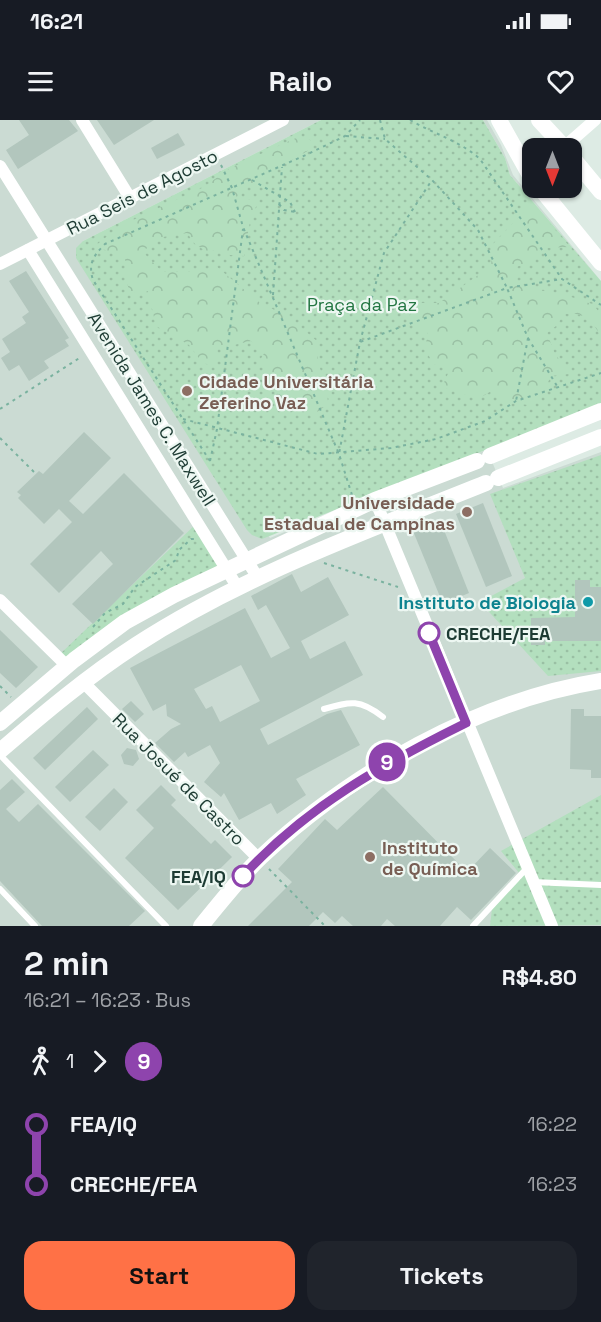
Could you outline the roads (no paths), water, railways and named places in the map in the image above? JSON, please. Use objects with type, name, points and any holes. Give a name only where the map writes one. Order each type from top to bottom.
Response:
[{"type":"street","points":[[82,120],[130,198]]},
{"type":"street","name":"Rua Seis de Agosto","points":[[0,264],[283,120]]},
{"type":"street","points":[[499,120],[522,159]]},
{"type":"street","points":[[539,120],[555,138]]},
{"type":"street","points":[[575,138],[595,120]]},
{"type":"street","name":"Avenida James C. Maxwell","points":[[0,166],[258,578]]},
{"type":"street","points":[[582,169],[601,192]]},
{"type":"street","points":[[549,198],[601,263]]},
{"type":"street","name":"Avenida James C. Maxwell","points":[[28,250],[238,588]]},
{"type":"street","points":[[0,723],[66,665],[126,622],[226,569],[375,500],[601,411]]},
{"type":"street","points":[[0,753],[83,682],[135,645],[238,588],[304,557],[601,437]]},
{"type":"street","points":[[375,500],[526,869],[552,926]]},
{"type":"street","points":[[0,600],[66,665]]},
{"type":"street","points":[[201,926],[259,859],[341,791],[387,762],[466,723],[527,699],[601,681]]},
{"type":"street","name":"Rua Josué de Castro","points":[[83,682],[259,859]]},
{"type":"lane","points":[[324,710],[345,703],[362,703],[383,717]]},
{"type":"lane","points":[[0,753],[166,926]]},
{"type":"lane","points":[[473,926],[526,869]]},
{"type":"lane","points":[[532,882],[601,885]]},
{"type":"lane","points":[[0,889],[35,926]]},
{"type":"place","name":"Cidade Universitária Zeferino Vaz","points":[[187,391]]},
{"type":"place","name":"Universidade Estadual de Campinas","points":[[467,512]]},
{"type":"place","name":"Instituto de Biologia","points":[[588,602]]},
{"type":"place","name":"CRECHE/FEA","points":[[429,633]]},
{"type":"place","name":"Instituto de Química","points":[[370,857]]},
{"type":"place","name":"FEA/IQ","points":[[243,876]]},
{"type":"park label","name":"Praça da Paz","points":[[362,304]]}]
